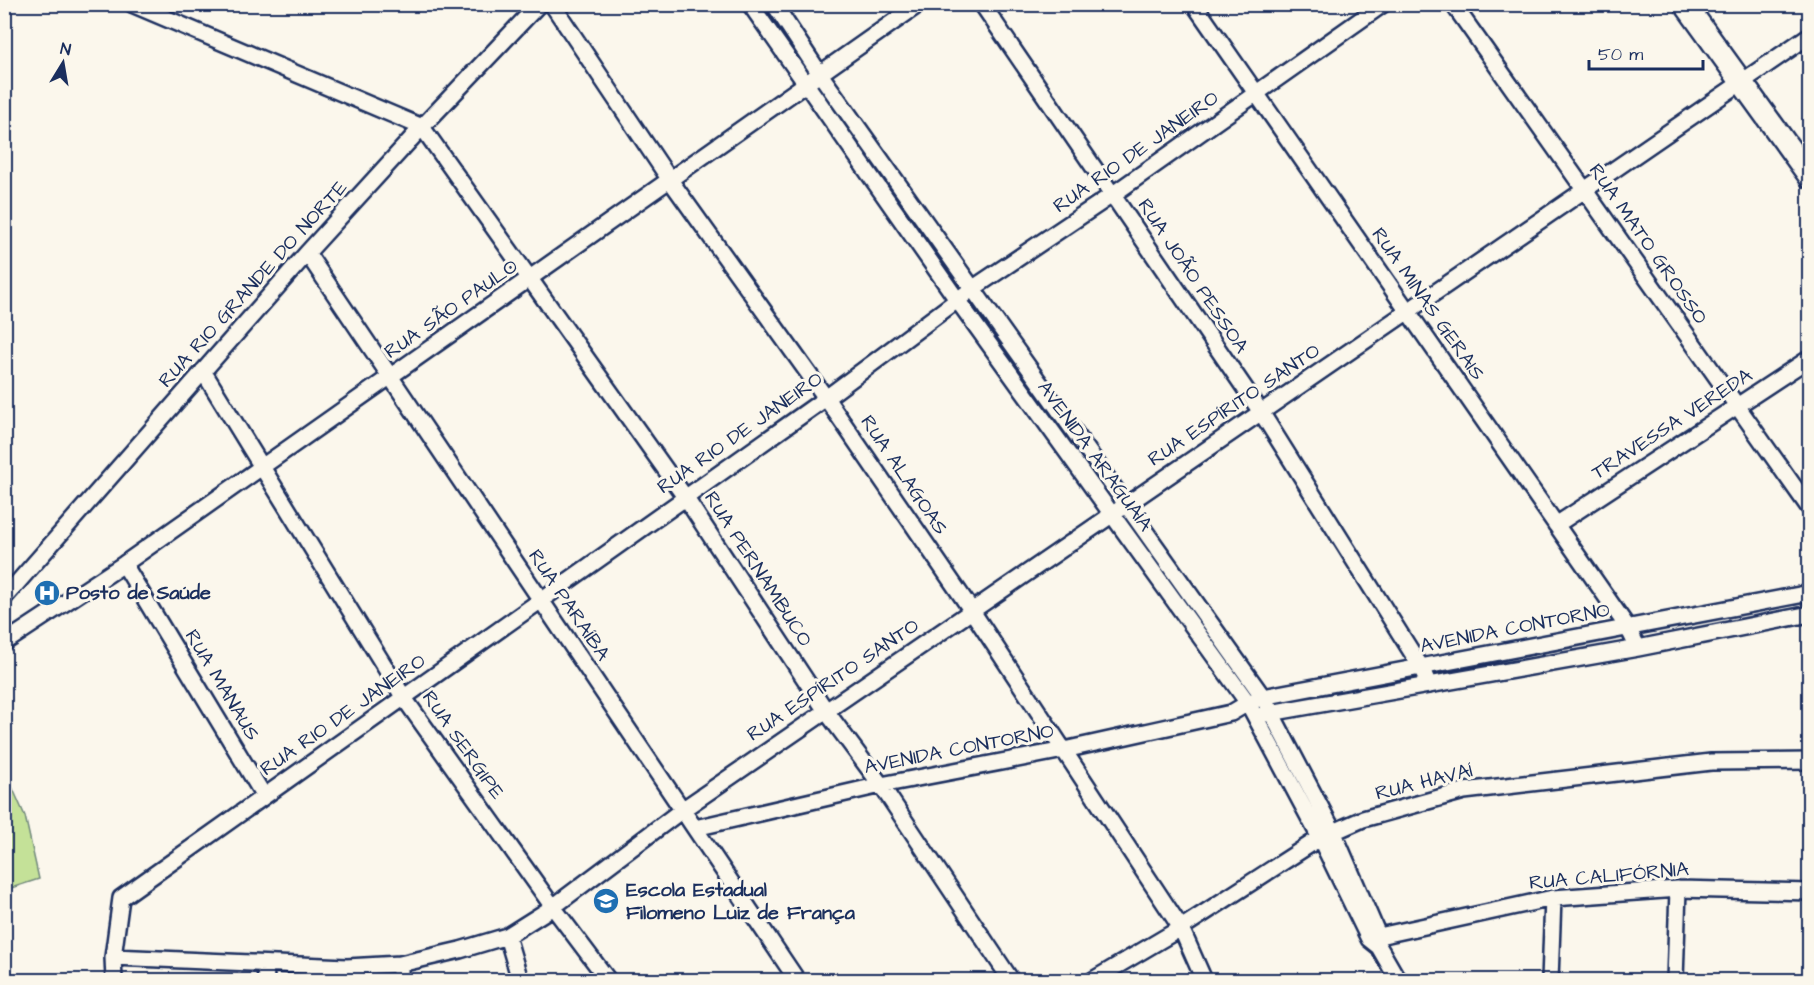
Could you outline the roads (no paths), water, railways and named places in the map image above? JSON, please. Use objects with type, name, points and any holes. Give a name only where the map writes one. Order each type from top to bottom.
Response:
[{"type":"street","name":"RUA RIO GRANDE DO NORTE","points":[[4,597],[307,252],[539,4]]},
{"type":"street","name":"RUA ALAGOAS","points":[[552,4],[670,180],[826,398],[972,610],[1181,928],[1204,981]]},
{"type":"street","name":"AVENIDA ARAGUAÍA","points":[[750,4],[958,301],[1251,709],[1327,835]]},
{"type":"street","name":"AVENIDA ARAGUAÍA","points":[[774,4],[820,74],[1263,697],[1272,712],[1376,940],[1398,981]]},
{"type":"street","name":"RUA SÃO PAULO","points":[[4,643],[124,564],[919,4]]},
{"type":"street","name":"RUA JOÃO PESSOA","points":[[982,4],[1261,412],[1421,667],[1429,685]]},
{"type":"street","name":"RUA MINAS GERAIS","points":[[1194,4],[1628,628],[1638,648]]},
{"type":"street","name":"RUA RIO DE JANEIRO","points":[[113,957],[122,898],[826,398],[972,289],[1112,195],[1383,4]]},
{"type":"street","name":"RUA MATO GROSSO","points":[[1453,4],[1809,508]]},
{"type":"street","points":[[1685,4],[1809,177]]},
{"type":"street","points":[[138,6],[422,127]]},
{"type":"street","points":[[776,42],[792,31]]},
{"type":"street","name":"RUA ESPÍRITO SANTO","points":[[113,957],[347,967],[400,964],[507,936],[553,907],[682,810],[1809,35]]},
{"type":"street","name":"RUA PERNAMBUCO","points":[[422,127],[685,497],[826,711],[881,785],[1011,981]]},
{"type":"street","name":"RUA PARAÍBA","points":[[307,252],[797,981]]},
{"type":"street","name":"TRAVESSA VEREDA","points":[[1556,525],[1809,358]]},
{"type":"street","name":"RUA SERGIPE","points":[[203,371],[404,698],[608,981]]},
{"type":"street","name":"RUA MANAUS","points":[[124,564],[264,796]]},
{"type":"street","name":"AVENIDA CONTORNO","points":[[1251,709],[1263,697],[1809,593]]},
{"type":"street","name":"AVENIDA CONTORNO","points":[[695,828],[881,785],[1064,750],[1251,709],[1272,712],[1638,648],[1809,614]]},
{"type":"street","name":"RUA HAVAÍ","points":[[1093,981],[1327,835],[1363,819],[1464,791],[1711,762],[1809,761]]},
{"type":"street","points":[[1675,981],[1678,889]]},
{"type":"street","name":"RUA CALIFÓRNIA","points":[[1376,940],[1553,898],[1678,889],[1809,892]]},
{"type":"street","points":[[1550,981],[1553,898]]},
{"type":"street","points":[[507,936],[520,981]]},
{"type":"street","points":[[113,957],[114,981]]},
{"type":"street","points":[[265,964],[266,981]]},
{"type":"street","points":[[400,964],[400,981]]},
{"type":"place","name":"Posto de Saúde","points":[[47,593]]},
{"type":"place","name":"Escola Estadual Filomeno Luiz de França","points":[[606,901]]}]
